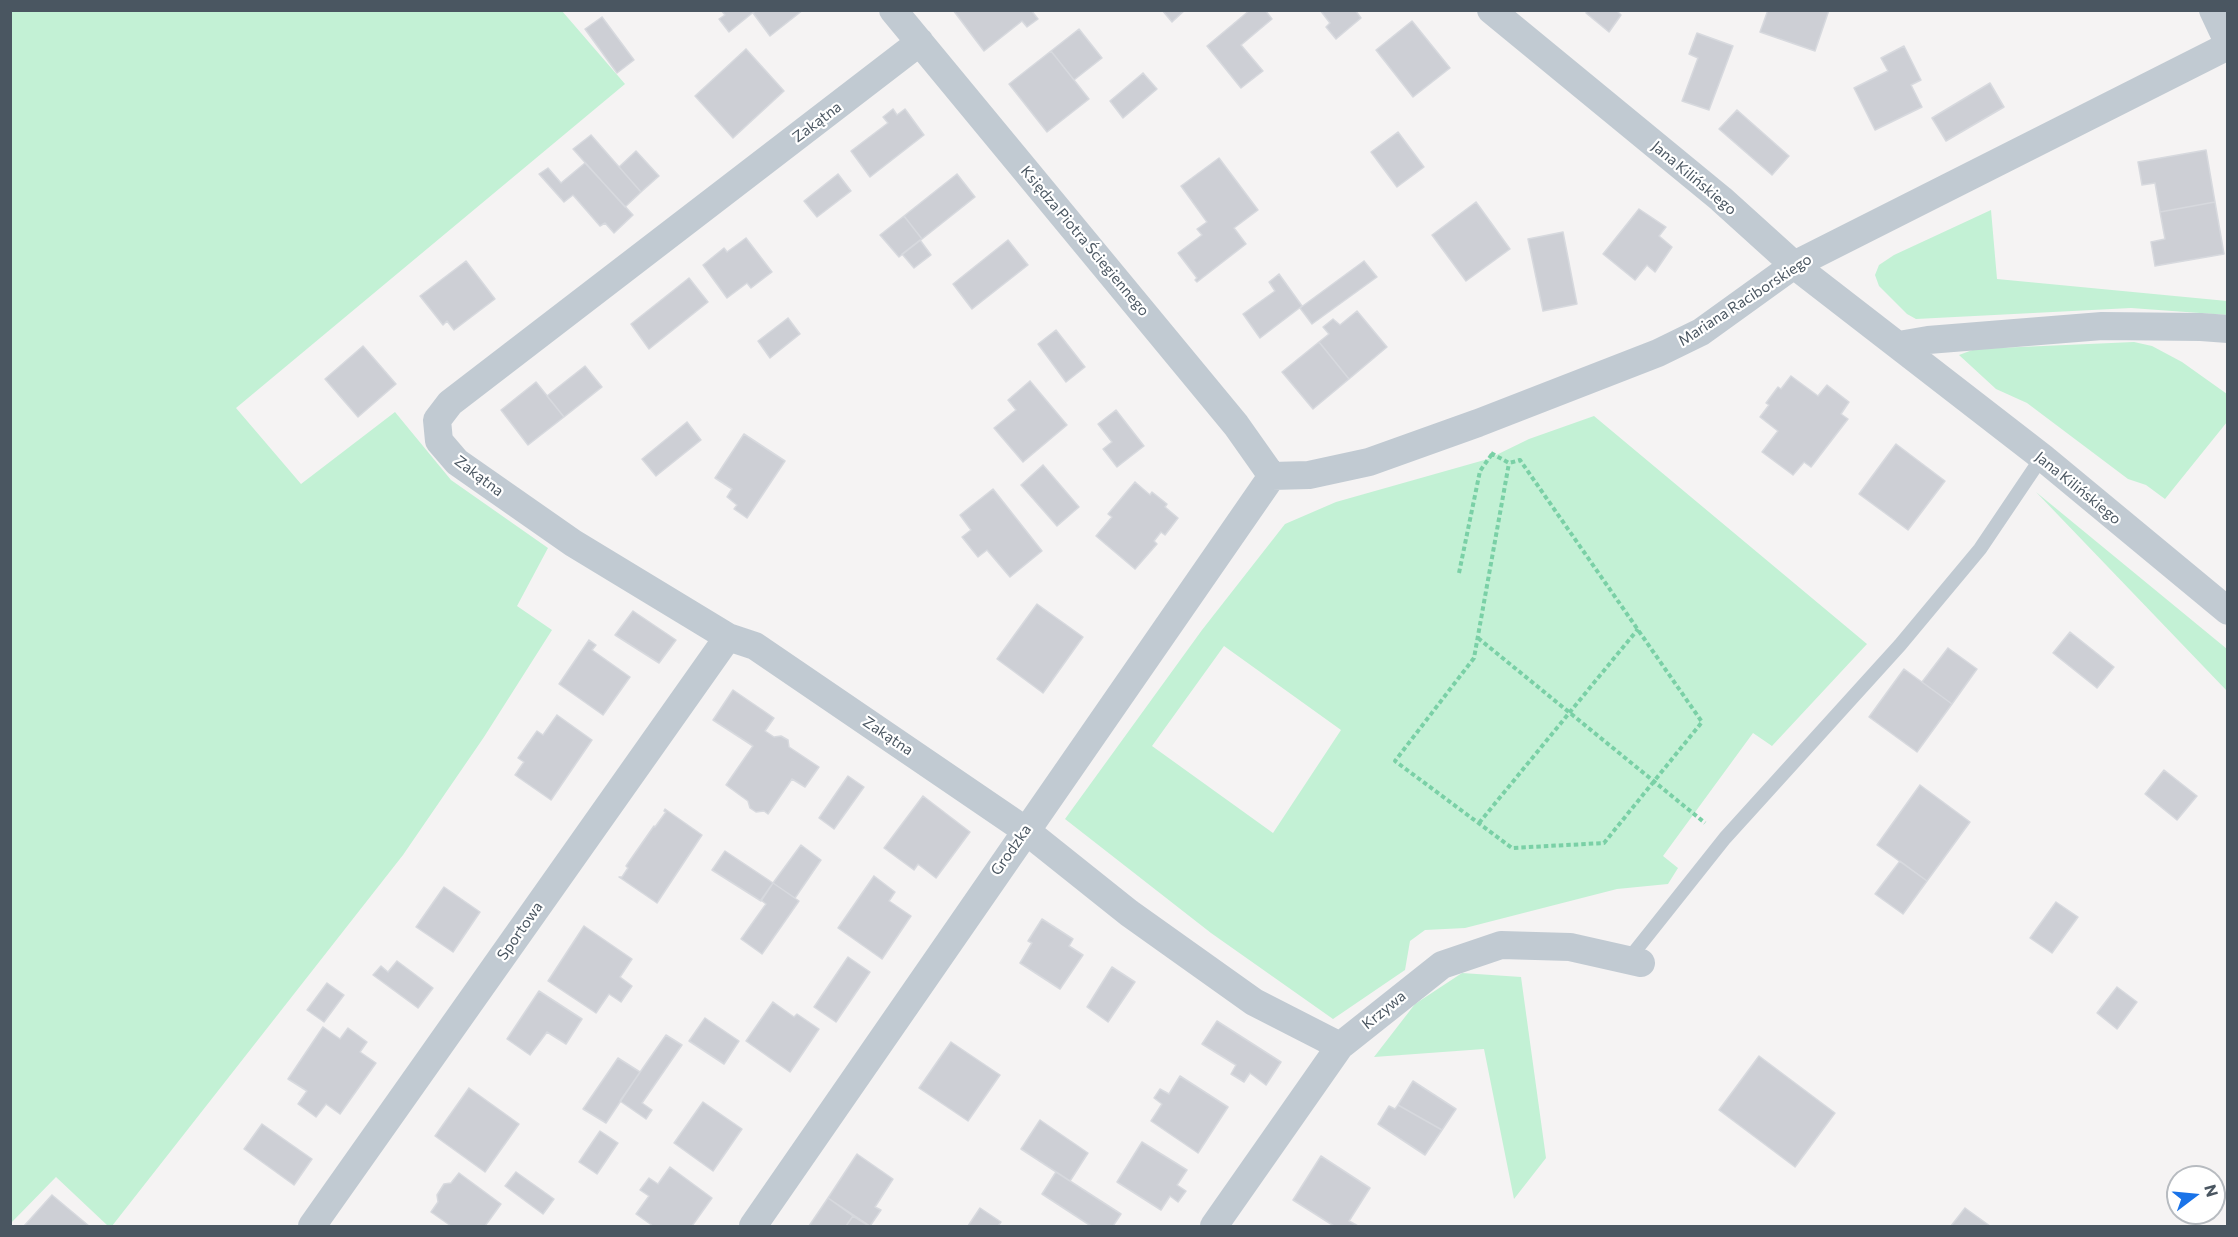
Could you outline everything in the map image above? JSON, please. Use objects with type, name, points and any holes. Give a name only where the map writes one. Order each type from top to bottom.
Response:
[{"type":"street","name":"Księdza Piotra Ściegiennego","points":[[893,10],[1236,424],[1272,476]]},
{"type":"street","name":"Jana Kilińskiego","points":[[1491,10],[1721,200],[1794,265],[2042,457],[2228,611]]},
{"type":"street","name":"Mariana Raciborskiego","points":[[1272,476],[1310,475],[1369,462],[1478,423],[1658,353],[1701,332],[1794,265],[2228,44],[2213,10]]},
{"type":"street","name":"Zakątna","points":[[920,42],[450,403],[437,420],[439,441],[457,462],[573,543],[728,637],[755,646],[1025,830],[1129,913],[1254,1002],[1340,1046]]},
{"type":"street","points":[[1899,345],[1928,340],[2102,326],[2228,329]]},
{"type":"street","name":"Grodzka","points":[[753,1227],[1025,830],[1272,476]]},
{"type":"street","name":"Sportowa","points":[[312,1227],[728,637]]},
{"type":"street","name":"Krzywa","points":[[1214,1227],[1340,1046],[1442,965],[1501,945],[1570,947],[1635,962]]},
{"type":"lane","points":[[1635,962],[1725,838],[1900,645],[1980,549],[2042,457]]},
{"type":"path","points":[[1488,447],[1492,454],[1509,463],[1520,460],[1702,722],[1604,843],[1512,848],[1395,760],[1474,658],[1509,463]]},
{"type":"path","points":[[1459,573],[1480,471],[1492,454]]},
{"type":"path","points":[[1479,824],[1638,629]]},
{"type":"path","points":[[1478,638],[1725,838]]},
{"type":"green space","points":[[10,11],[562,11],[625,84],[236,408],[301,484],[395,412],[451,480],[548,548],[517,606],[552,630],[484,737],[403,855],[112,1226],[108,1226],[56,1177],[11,1223]]},
{"type":"green space","points":[[1991,210],[1997,279],[2227,301],[2227,315],[2131,308],[1916,319],[1907,314],[1879,286],[1875,275],[1879,265],[1894,255]]},
{"type":"green space","points":[[2134,342],[2152,346],[2182,362],[2227,394],[2227,422],[2165,499],[2146,485],[2128,479],[2027,403],[1996,389],[1959,355],[1975,349]]},
{"type":"green space","points":[[1594,416],[1867,644],[1772,746],[1753,733],[1663,856],[1678,868],[1668,884],[1617,889],[1465,928],[1425,930],[1410,941],[1405,970],[1333,1019],[1211,933],[1065,819],[1202,630],[1285,524],[1336,502],[1488,459],[1529,439]],"holes":[[[1224,646],[1341,730],[1273,833],[1152,746]]]},
{"type":"green space","points":[[2036,492],[2227,649],[2227,691]]},
{"type":"green space","points":[[1462,973],[1521,977],[1546,1158],[1514,1199],[1484,1049],[1374,1057],[1415,1004]]},
{"type":"building","points":[[721,10],[756,10],[729,32],[719,19],[725,15]]},
{"type":"building","points":[[756,10],[803,10],[770,36],[753,13]]},
{"type":"building","points":[[953,10],[1031,10],[1038,19],[1027,27],[1022,21],[984,51]]},
{"type":"building","points":[[1162,10],[1185,10],[1172,22]]},
{"type":"building","points":[[1250,10],[1265,10],[1272,19],[1241,45],[1263,71],[1241,88],[1207,46]]},
{"type":"building","points":[[1320,10],[1355,10],[1361,18],[1336,39],[1326,27],[1330,23]]},
{"type":"building","points":[[1588,10],[1616,10],[1621,15],[1609,32],[1586,13]]},
{"type":"building","points":[[1768,10],[1829,10],[1815,51],[1760,32]]},
{"type":"building","points":[[602,17],[634,60],[617,73],[585,29]]},
{"type":"building","points":[[1412,21],[1450,68],[1413,97],[1376,50]]},
{"type":"building","points":[[1079,29],[1102,58],[1074,80],[1051,51]]},
{"type":"building","points":[[1697,33],[1733,46],[1709,110],[1682,101],[1698,58],[1689,54]]},
{"type":"building","points":[[1904,46],[1921,80],[1911,85],[1922,107],[1875,130],[1854,88],[1888,71],[1881,58]]},
{"type":"building","points":[[746,49],[784,91],[733,138],[695,96]]},
{"type":"building","points":[[1051,51],[1089,99],[1047,132],[1009,84]]},
{"type":"building","points":[[1143,73],[1157,89],[1123,118],[1110,101]]},
{"type":"building","points":[[1990,83],[2004,107],[1946,141],[1932,118]]},
{"type":"building","points":[[893,109],[897,115],[905,109],[924,135],[870,177],[851,151],[888,123],[883,117]]},
{"type":"building","points":[[1737,110],[1789,156],[1772,175],[1719,129]]},
{"type":"building","points":[[1398,132],[1424,167],[1397,187],[1371,152]]},
{"type":"building","points":[[591,135],[641,192],[625,207],[573,149]]},
{"type":"building","points":[[2206,150],[2215,202],[2160,212],[2155,183],[2142,185],[2138,162]]},
{"type":"building","points":[[636,151],[659,176],[641,192],[619,167]]},
{"type":"building","points":[[1219,158],[1258,210],[1234,228],[1246,244],[1197,282],[1195,280],[1197,278],[1178,253],[1202,235],[1197,229],[1207,222],[1181,186]]},
{"type":"building","points":[[585,163],[633,215],[614,233],[605,223],[600,226],[573,195],[564,202],[539,174],[548,168],[561,183]]},
{"type":"building","points":[[838,174],[851,191],[817,217],[804,201]]},
{"type":"building","points":[[957,174],[975,197],[922,239],[904,216]]},
{"type":"building","points":[[1476,202],[1510,249],[1466,281],[1432,235]]},
{"type":"building","points":[[2215,202],[2224,254],[2155,266],[2151,242],[2165,239],[2160,212]]},
{"type":"building","points":[[1639,209],[1666,227],[1659,236],[1672,247],[1655,272],[1647,265],[1635,280],[1603,254]]},
{"type":"building","points":[[904,216],[922,239],[899,257],[880,235]]},
{"type":"building","points":[[1563,232],[1577,304],[1543,311],[1528,239]]},
{"type":"building","points":[[746,238],[772,272],[751,288],[747,283],[727,298],[703,265],[724,248],[727,252]]},
{"type":"building","points":[[920,240],[931,255],[914,268],[902,254]]},
{"type":"building","points":[[1008,240],[1028,265],[972,309],[953,284]]},
{"type":"building","points":[[466,261],[495,299],[454,330],[447,321],[443,325],[420,296]]},
{"type":"building","points":[[1364,261],[1377,277],[1312,324],[1300,308]]},
{"type":"building","points":[[1279,274],[1302,306],[1260,338],[1243,314],[1275,291],[1269,282]]},
{"type":"building","points":[[689,278],[708,302],[649,349],[631,324]]},
{"type":"building","points":[[1357,311],[1387,347],[1349,379],[1319,342],[1329,334],[1323,327],[1333,319],[1340,325]]},
{"type":"building","points":[[788,318],[800,334],[770,358],[758,341]]},
{"type":"building","points":[[1056,330],[1085,367],[1066,382],[1038,344]]},
{"type":"building","points":[[1319,342],[1349,379],[1313,409],[1282,372]]},
{"type":"building","points":[[363,346],[396,384],[358,417],[325,379]]},
{"type":"building","points":[[585,366],[602,387],[564,417],[547,396]]},
{"type":"building","points":[[1791,376],[1818,396],[1827,385],[1849,402],[1841,414],[1848,419],[1811,467],[1804,462],[1793,475],[1762,452],[1778,431],[1760,417],[1769,405],[1766,403],[1778,387],[1781,389]]},
{"type":"building","points":[[1030,381],[1067,425],[1023,462],[994,428],[1016,410],[1008,400]]},
{"type":"building","points":[[536,382],[564,417],[528,445],[501,410]]},
{"type":"building","points":[[1116,410],[1144,446],[1117,467],[1103,449],[1112,442],[1098,424]]},
{"type":"building","points":[[687,422],[701,440],[656,476],[642,459]]},
{"type":"building","points":[[744,434],[785,461],[747,518],[734,509],[737,505],[727,497],[732,489],[715,478]]},
{"type":"building","points":[[1896,444],[1945,481],[1908,530],[1859,494]]},
{"type":"building","points":[[1043,465],[1079,507],[1057,526],[1021,485]]},
{"type":"building","points":[[1135,482],[1150,495],[1152,492],[1167,504],[1165,507],[1178,518],[1165,535],[1161,532],[1154,541],[1157,544],[1135,569],[1096,536],[1112,517],[1108,514]]},
{"type":"building","points":[[993,489],[1042,551],[1010,577],[987,550],[978,557],[962,537],[971,530],[960,515]]},
{"type":"building","points":[[1037,604],[1083,637],[1043,693],[997,659]]},
{"type":"building","points":[[633,611],[676,640],[659,663],[615,635]]},
{"type":"building","points":[[2070,632],[2114,667],[2097,688],[2053,653]]},
{"type":"building","points":[[589,640],[596,645],[592,650],[630,677],[603,715],[559,684]]},
{"type":"building","points":[[1948,648],[1977,669],[1952,704],[1922,682]]},
{"type":"building","points":[[1904,669],[1952,704],[1917,752],[1869,717]]},
{"type":"building","points":[[733,690],[774,718],[765,731],[774,737],[781,736],[788,740],[789,747],[819,767],[805,787],[792,779],[768,814],[764,811],[756,812],[750,808],[748,801],[726,785],[753,746],[713,720]]},
{"type":"building","points":[[557,715],[592,740],[551,800],[515,775],[524,762],[518,758],[537,731],[543,735]]},
{"type":"building","points":[[2164,770],[2197,796],[2177,820],[2145,794]]},
{"type":"building","points":[[848,776],[864,787],[834,829],[819,818]]},
{"type":"building","points":[[1920,785],[1970,822],[1927,881],[1877,845]]},
{"type":"building","points":[[923,796],[970,832],[936,878],[918,864],[914,870],[884,848]]},
{"type":"building","points":[[665,809],[702,835],[657,903],[619,877],[622,877],[628,868],[626,866],[666,812]]},
{"type":"building","points":[[801,845],[821,860],[795,898],[773,883]]},
{"type":"building","points":[[725,851],[773,883],[761,901],[712,870]]},
{"type":"building","points":[[1900,861],[1927,881],[1903,914],[1875,894]]},
{"type":"building","points":[[874,876],[895,892],[889,901],[911,916],[882,959],[838,928]]},
{"type":"building","points":[[773,883],[799,901],[762,954],[741,939],[766,904],[761,900]]},
{"type":"building","points":[[444,887],[480,912],[453,952],[416,927]]},
{"type":"building","points":[[2056,902],[2078,917],[2052,953],[2030,938]]},
{"type":"building","points":[[1042,919],[1073,939],[1069,946],[1083,955],[1060,989],[1020,963],[1032,943],[1028,941]]},
{"type":"building","points":[[584,926],[632,959],[620,977],[632,986],[621,1002],[609,994],[596,1013],[548,981]]},
{"type":"building","points":[[848,957],[870,972],[836,1022],[814,1007]]},
{"type":"building","points":[[397,961],[433,988],[418,1008],[373,975],[381,966],[388,972]]},
{"type":"building","points":[[1112,967],[1135,982],[1108,1022],[1087,1007]]},
{"type":"building","points":[[327,983],[344,995],[324,1022],[307,1010]]},
{"type":"building","points":[[2117,987],[2137,1002],[2117,1029],[2097,1013]]},
{"type":"building","points":[[539,991],[582,1019],[566,1044],[547,1032],[530,1055],[507,1039]]},
{"type":"building","points":[[773,1002],[794,1017],[797,1014],[819,1029],[790,1072],[746,1041]]},
{"type":"building","points":[[705,1018],[739,1041],[724,1064],[689,1041]]},
{"type":"building","points":[[1217,1021],[1281,1062],[1266,1085],[1250,1073],[1244,1082],[1231,1074],[1236,1065],[1202,1044]]},
{"type":"building","points":[[323,1027],[340,1039],[348,1028],[367,1042],[360,1052],[376,1063],[340,1114],[326,1104],[316,1117],[298,1104],[307,1091],[288,1079]]},
{"type":"building","points":[[666,1035],[682,1045],[642,1103],[652,1110],[646,1119],[620,1101]]},
{"type":"building","points":[[951,1042],[1000,1075],[968,1121],[919,1088]]},
{"type":"building","points":[[1759,1056],[1835,1113],[1795,1167],[1719,1110]]},
{"type":"building","points":[[618,1058],[640,1072],[606,1123],[583,1109]]},
{"type":"building","points":[[1180,1076],[1228,1107],[1198,1153],[1151,1121],[1162,1104],[1154,1098],[1160,1089],[1169,1094]]},
{"type":"building","points":[[1413,1081],[1456,1109],[1442,1130],[1398,1105]]},
{"type":"building","points":[[469,1088],[519,1124],[485,1172],[435,1136]]},
{"type":"building","points":[[703,1102],[742,1129],[713,1171],[674,1143]]},
{"type":"building","points":[[1398,1105],[1442,1130],[1425,1155],[1378,1124],[1389,1106],[1395,1109]]},
{"type":"building","points":[[1040,1120],[1088,1153],[1070,1181],[1021,1149]]},
{"type":"building","points":[[262,1124],[312,1159],[294,1185],[244,1149]]},
{"type":"building","points":[[600,1131],[618,1143],[597,1174],[579,1162]]},
{"type":"building","points":[[1142,1142],[1187,1170],[1177,1185],[1186,1191],[1178,1202],[1170,1196],[1161,1210],[1117,1182]]},
{"type":"building","points":[[857,1154],[893,1179],[875,1207],[881,1210],[870,1226],[828,1198]]},
{"type":"building","points":[[1321,1156],[1370,1188],[1349,1221],[1358,1226],[1334,1226],[1293,1200]]},
{"type":"building","points":[[670,1167],[712,1198],[692,1226],[653,1226],[636,1214],[649,1196],[640,1190],[649,1178],[658,1184]]},
{"type":"building","points":[[516,1172],[554,1199],[543,1214],[505,1186]]},
{"type":"building","points":[[1056,1172],[1121,1214],[1113,1226],[1091,1226],[1042,1194]]},
{"type":"building","points":[[459,1173],[501,1204],[485,1226],[451,1226],[431,1212],[438,1202],[437,1195],[444,1184],[451,1183]]},
{"type":"building","points":[[52,1195],[89,1226],[24,1226]]},
{"type":"building","points":[[828,1198],[853,1216],[846,1226],[809,1226]]},
{"type":"building","points":[[980,1208],[1001,1222],[998,1226],[968,1226]]},
{"type":"building","points":[[1965,1208],[1990,1226],[1951,1226]]},
{"type":"building","points":[[853,1216],[869,1226],[846,1226]]}]
